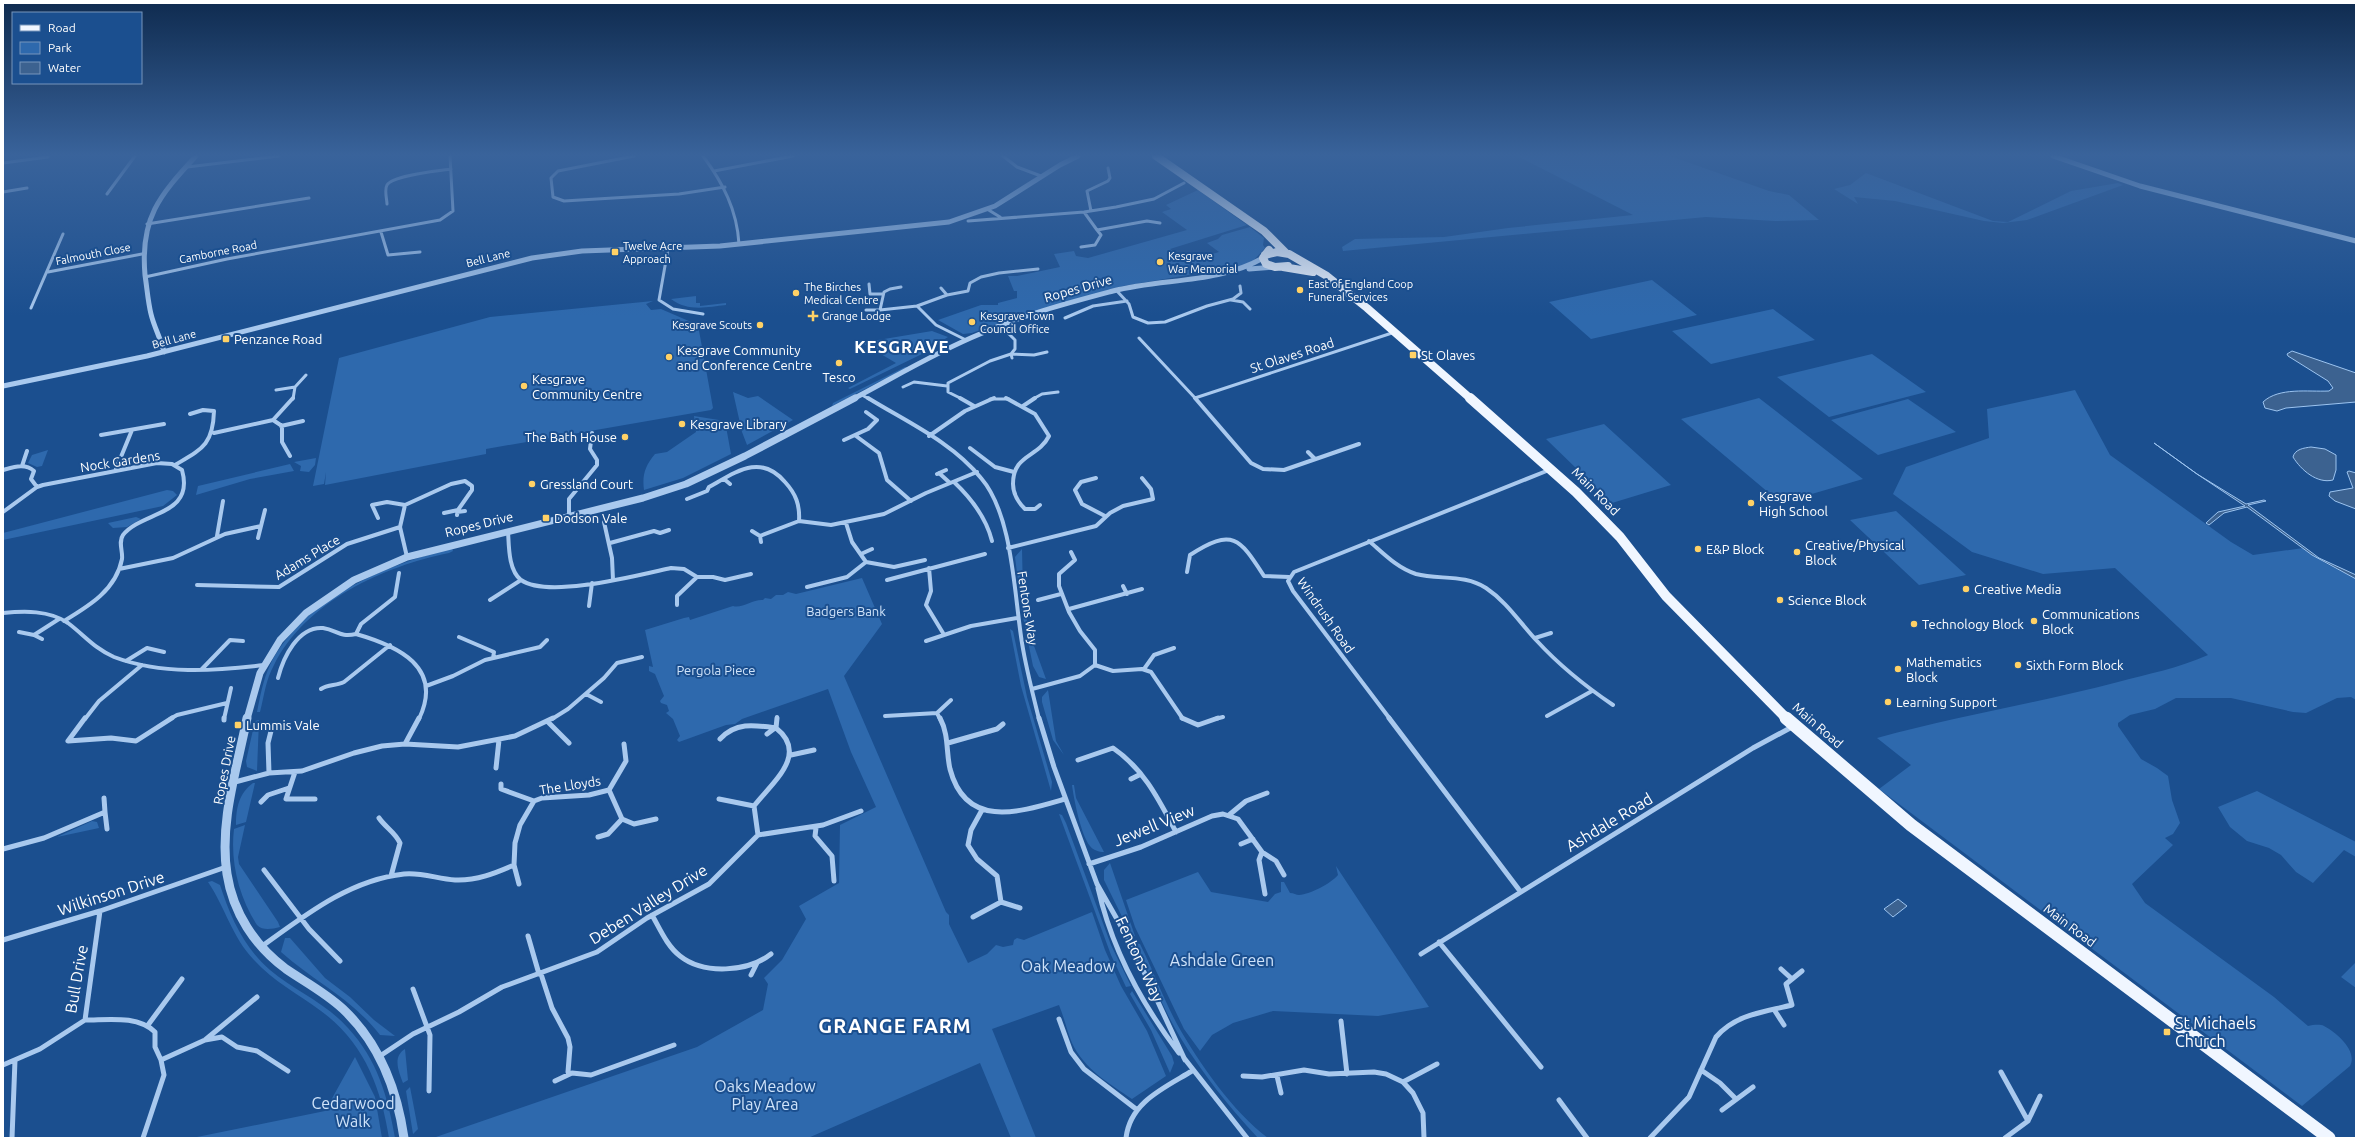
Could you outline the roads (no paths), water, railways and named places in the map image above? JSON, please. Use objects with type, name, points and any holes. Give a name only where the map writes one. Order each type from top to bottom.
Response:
[{"type":"main road","name":"Main Road","points":[[1233,209],[1264,231],[1289,255],[1327,276],[1395,331],[1551,469],[1600,516],[1666,596],[1709,642],[1794,726],[1924,834],[2270,1094],[2309,1125],[2329,1138]]},
{"type":"main road","points":[[1264,231],[1270,242],[1270,248],[1264,257]]},
{"type":"main road","points":[[1264,257],[1277,252],[1289,255],[1293,263],[1281,267]]},
{"type":"main road","name":"Main Road","points":[[1264,257],[1268,265],[1317,274],[1352,296]]},
{"type":"main road","name":"Main Road","points":[[2309,1125],[2319,1138]]},
{"type":"street","points":[[155,209],[147,224],[142,254],[151,315],[164,352]]},
{"type":"street","points":[[147,224],[238,209]]},
{"type":"street","name":"Camborne Road","points":[[145,276],[241,256],[437,222],[448,216],[452,209]]},
{"type":"street","points":[[732,209],[739,233],[739,244]]},
{"type":"street","name":"Bell Lane","points":[[3,386],[164,352],[520,260],[582,251],[668,249],[739,244],[934,224],[962,218],[987,209]]},
{"type":"street","points":[[988,209],[1000,217]]},
{"type":"street","points":[[968,221],[1000,217],[1091,212],[1105,209]]},
{"type":"street","points":[[2232,209],[2356,240]]},
{"type":"street","points":[[1081,247],[1095,244],[1101,235],[1084,212]]},
{"type":"street","points":[[1097,230],[1147,221],[1160,223]]},
{"type":"street","points":[[381,232],[388,255],[420,252]]},
{"type":"street","name":"Falmouth Close","points":[[31,308],[48,272],[63,234]]},
{"type":"street","points":[[668,249],[659,300],[662,303],[681,311],[703,314]]},
{"type":"street","name":"Falmouth Close","points":[[48,272],[142,254]]},
{"type":"street","name":"Ropes Drive","points":[[1236,270],[1255,264],[1264,257]]},
{"type":"street","name":"Ropes Drive","points":[[404,1138],[396,1094],[380,1056],[369,1038],[343,1009],[326,995],[298,979],[261,947],[240,915],[230,888],[226,867],[227,822],[254,690],[264,665],[286,633],[321,602],[359,578],[407,557],[643,498],[693,481],[745,456],[966,340],[1003,324],[1116,290],[1161,281],[1236,270],[1281,267]]},
{"type":"street","points":[[866,310],[917,306],[947,295],[968,290],[970,283],[980,277],[1038,269]]},
{"type":"street","points":[[869,284],[870,294],[882,294]]},
{"type":"street","points":[[1116,290],[1127,301],[1131,314],[1136,319],[1155,323],[1231,300],[1241,293],[1240,286]]},
{"type":"street","points":[[880,310],[882,294],[887,288],[900,287]]},
{"type":"street","points":[[941,288],[947,295]]},
{"type":"street","points":[[1231,300],[1243,302],[1250,308]]},
{"type":"street","points":[[1065,318],[1095,305],[1127,301]]},
{"type":"street","points":[[917,306],[936,325],[966,340]]},
{"type":"street","name":"St Olaves Road","points":[[1195,398],[1395,331]]},
{"type":"street","points":[[1006,332],[1015,340],[1015,350],[1011,354]]},
{"type":"street","points":[[1139,338],[1195,398],[1251,463],[1260,468],[1284,470],[1359,444]]},
{"type":"street","points":[[947,386],[955,378],[1004,355],[1047,352]]},
{"type":"street","points":[[1011,354],[1012,358]]},
{"type":"street","points":[[214,433],[273,420],[293,398],[295,387],[306,375]]},
{"type":"street","points":[[903,387],[914,382],[947,386]]},
{"type":"street","points":[[947,386],[948,392],[974,406]]},
{"type":"street","points":[[276,390],[295,387]]},
{"type":"street","points":[[1023,406],[1042,394],[1058,392]]},
{"type":"street","name":"Fentons Way","points":[[862,395],[955,453],[977,472],[994,494],[1002,511],[1017,618],[1032,689],[1065,799],[1097,884],[1130,942],[1185,1060]]},
{"type":"street","points":[[929,436],[974,406],[998,398],[1009,399],[1023,406],[1039,416],[1049,436],[1046,444],[1022,459],[1014,472],[1012,491],[1021,506],[1030,510],[1040,505]]},
{"type":"street","points":[[175,465],[205,446],[214,433],[214,411],[203,410],[190,414]]},
{"type":"street","points":[[844,440],[856,436],[877,420],[866,412]]},
{"type":"street","points":[[273,420],[282,426]]},
{"type":"street","points":[[282,426],[293,422],[303,421]]},
{"type":"street","points":[[101,435],[164,424]]},
{"type":"street","points":[[282,426],[282,442],[290,456]]},
{"type":"street","points":[[116,470],[132,430]]},
{"type":"street","points":[[569,516],[569,499],[597,465],[597,460],[590,448],[592,433]]},
{"type":"street","points":[[856,436],[879,453],[887,480],[911,501]]},
{"type":"street","points":[[970,448],[994,468],[1002,472],[1014,472]]},
{"type":"street","points":[[22,466],[27,451]]},
{"type":"street","points":[[1308,452],[1315,459]]},
{"type":"street","name":"Nock Gardens","points":[[3,512],[37,487],[157,463],[175,465],[183,473],[181,498],[170,509],[137,524],[123,536],[120,542],[122,558],[113,583],[105,592],[64,621]]},
{"type":"street","points":[[3,470],[22,466],[31,468],[34,472],[31,479],[37,487]]},
{"type":"street","points":[[687,499],[707,491],[709,487],[753,466],[768,466],[775,469],[799,500],[799,521]]},
{"type":"street","name":"Windrush Road","points":[[1520,891],[1288,584],[1289,577],[1294,572],[1551,469]]},
{"type":"street","points":[[946,470],[938,474],[952,483],[971,499],[983,516],[992,542]]},
{"type":"street","points":[[760,536],[799,521],[831,525],[846,524],[884,514],[977,472]]},
{"type":"street","points":[[1096,478],[1081,482],[1075,490],[1076,495],[1084,507],[1105,516]]},
{"type":"street","points":[[1008,548],[1096,526],[1105,516],[1123,506],[1153,498],[1152,489],[1142,478]]},
{"type":"street","points":[[724,479],[730,484]]},
{"type":"street","points":[[378,518],[372,505],[387,502],[405,505],[450,484],[465,482],[472,486],[472,490],[457,513]]},
{"type":"street","points":[[217,536],[223,501]]},
{"type":"street","points":[[405,505],[400,527],[407,557]]},
{"type":"street","points":[[258,538],[266,510]]},
{"type":"street","points":[[444,513],[457,513],[465,511]]},
{"type":"street","points":[[604,522],[610,543],[610,556],[613,564],[613,580]]},
{"type":"street","points":[[846,524],[852,542],[866,562],[894,567],[925,560]]},
{"type":"street","points":[[119,569],[185,554],[217,536],[261,526]]},
{"type":"street","name":"Adams Place","points":[[197,584],[260,588],[279,586],[292,580],[347,544],[400,527]]},
{"type":"street","points":[[610,543],[654,531],[660,533],[669,530]]},
{"type":"street","points":[[508,531],[512,561],[521,580],[532,585],[545,587],[592,583],[671,568],[684,569],[697,577],[713,577],[725,580],[751,574]]},
{"type":"street","points":[[752,531],[760,536],[761,542]]},
{"type":"street","points":[[1187,572],[1190,555],[1215,541],[1229,539],[1246,548],[1264,576],[1289,577]]},
{"type":"street","points":[[1369,541],[1395,564],[1409,571],[1430,576],[1468,580],[1482,585],[1498,597],[1535,638],[1592,691],[1612,705]]},
{"type":"street","points":[[861,554],[872,549]]},
{"type":"street","points":[[1071,552],[1075,560],[1062,570],[1058,576],[1061,594],[1080,630],[1091,640],[1096,649],[1095,665]]},
{"type":"street","points":[[887,580],[985,554]]},
{"type":"street","points":[[807,587],[848,578],[866,562]]},
{"type":"street","points":[[930,568],[931,591],[926,605],[943,633]]},
{"type":"street","points":[[356,634],[361,624],[395,597],[399,573]]},
{"type":"street","points":[[677,605],[677,596],[697,577]]},
{"type":"street","points":[[490,600],[521,580]]},
{"type":"street","points":[[589,606],[592,583]]},
{"type":"street","points":[[1123,586],[1128,594]]},
{"type":"street","points":[[1069,609],[1142,589]]},
{"type":"street","points":[[1038,600],[1061,594]]},
{"type":"street","points":[[3,613],[32,613],[59,619],[64,621],[96,647],[126,661],[142,665],[201,670],[264,665]]},
{"type":"street","points":[[926,641],[943,633],[972,624],[1017,618]]},
{"type":"street","points":[[34,634],[59,619]]},
{"type":"street","points":[[278,678],[282,663],[304,633],[323,628],[345,637],[356,634],[390,645],[418,666],[426,686],[423,709],[405,744]]},
{"type":"street","points":[[19,632],[34,634],[42,639]]},
{"type":"street","points":[[1535,638],[1551,633]]},
{"type":"street","points":[[459,637],[494,652],[493,658]]},
{"type":"street","points":[[201,670],[230,640],[243,641]]},
{"type":"street","points":[[426,686],[493,658],[540,647],[547,640]]},
{"type":"street","points":[[321,690],[327,685],[337,685],[344,682],[390,645]]},
{"type":"street","points":[[126,661],[147,648],[164,652]]},
{"type":"street","points":[[1144,669],[1154,655],[1174,648]]},
{"type":"street","points":[[235,782],[269,773],[295,772],[321,766],[354,753],[382,746],[405,744],[451,747],[499,740],[515,736],[548,722],[586,694],[617,663],[642,657]]},
{"type":"street","points":[[142,665],[98,701],[68,741],[119,738],[136,741],[178,716],[227,703]]},
{"type":"street","points":[[1032,689],[1080,676],[1095,665],[1121,671],[1144,669],[1155,675],[1161,688],[1183,720],[1198,725],[1223,717]]},
{"type":"street","points":[[224,720],[231,688]]},
{"type":"street","points":[[1547,716],[1592,691]]},
{"type":"street","points":[[586,694],[601,702]]},
{"type":"street","points":[[885,716],[937,713],[952,700]]},
{"type":"street","points":[[937,713],[945,727],[950,768],[954,783],[969,802],[982,810],[1010,813],[1065,799]]},
{"type":"street","points":[[776,728],[777,717]]},
{"type":"street","points":[[548,722],[569,743]]},
{"type":"street","points":[[720,739],[730,729],[746,724],[776,728],[782,732],[788,741],[791,755],[784,770],[754,806],[758,836],[816,828],[842,820],[861,811]]},
{"type":"street","points":[[948,743],[997,730],[1003,724]]},
{"type":"street","name":"Ashdale Road","points":[[1421,954],[1520,891],[1759,745],[1794,726]]},
{"type":"street","points":[[766,734],[776,728]]},
{"type":"street","points":[[269,773],[268,743],[271,731]]},
{"type":"street","points":[[496,768],[499,740]]},
{"type":"street","name":"The Lloyds","points":[[519,884],[514,865],[515,842],[520,825],[534,801],[542,798],[589,795],[609,790],[626,761],[624,744]]},
{"type":"street","points":[[1078,760],[1113,748],[1133,762],[1157,797],[1176,832]]},
{"type":"street","points":[[791,755],[814,750]]},
{"type":"street","points":[[295,772],[286,799],[315,799]]},
{"type":"street","points":[[1130,779],[1141,774]]},
{"type":"street","name":"The Lloyds","points":[[501,784],[501,789],[505,792],[526,796],[534,801]]},
{"type":"street","points":[[261,802],[268,795],[289,788]]},
{"type":"street","name":"The Lloyds","points":[[609,790],[622,819]]},
{"type":"street","points":[[1267,793],[1246,801],[1229,815],[1238,819],[1262,852],[1276,861],[1284,875]]},
{"type":"street","points":[[104,798],[107,829]]},
{"type":"street","points":[[720,799],[754,806]]},
{"type":"street","points":[[982,810],[971,830],[968,845],[977,859],[997,876],[1002,902]]},
{"type":"street","points":[[3,849],[44,838],[105,812]]},
{"type":"street","name":"Jewell View","points":[[1089,864],[1141,847],[1212,816],[1229,815]]},
{"type":"street","points":[[379,818],[387,829],[395,833],[400,843],[391,876]]},
{"type":"street","points":[[598,837],[608,834],[622,819],[634,824],[656,819]]},
{"type":"street","points":[[816,828],[815,836],[830,850],[834,860],[834,881]]},
{"type":"street","name":"Deben Valley Drive","points":[[380,1056],[428,1027],[502,987],[597,952],[652,915],[709,884],[758,836]]},
{"type":"street","points":[[1241,844],[1253,839]]},
{"type":"street","points":[[1262,852],[1259,860],[1265,894]]},
{"type":"street","points":[[261,947],[342,892],[391,876],[418,874],[455,880],[472,880],[514,865]]},
{"type":"street","name":"Wilkinson Drive","points":[[3,940],[100,911],[226,867]]},
{"type":"street","points":[[264,870],[301,919],[340,961]]},
{"type":"street","name":"Fentons Way","points":[[1097,884],[1101,902],[1110,927],[1135,987],[1156,1022],[1192,1071],[1246,1138]]},
{"type":"street","points":[[973,916],[1002,902],[1020,908]]},
{"type":"street","name":"Bull Drive","points":[[3,1064],[15,1060],[54,1041],[85,1020],[100,911]]},
{"type":"street","points":[[652,915],[672,949],[688,961],[703,966],[721,968],[757,963],[771,954]]},
{"type":"street","points":[[528,936],[552,1008],[568,1038],[570,1047],[568,1072]]},
{"type":"street","points":[[1439,942],[1541,1067]]},
{"type":"street","points":[[751,975],[757,963]]},
{"type":"street","points":[[1781,969],[1792,979]]},
{"type":"street","points":[[1650,1138],[1689,1097],[1716,1037],[1721,1030],[1736,1020],[1792,1006],[1786,984],[1802,971]]},
{"type":"street","points":[[148,1025],[182,979]]},
{"type":"street","points":[[413,989],[417,1002],[426,1017],[428,1027],[429,1091]]},
{"type":"street","points":[[205,1040],[258,997]]},
{"type":"street","points":[[1775,1011],[1784,1025]]},
{"type":"street","points":[[1059,1019],[1071,1052],[1084,1069],[1136,1109]]},
{"type":"street","points":[[85,1020],[136,1021],[148,1025],[155,1032],[155,1047],[161,1060],[164,1075],[143,1138]]},
{"type":"street","points":[[1341,1021],[1347,1074]]},
{"type":"street","points":[[161,1060],[205,1040],[222,1036],[237,1047],[257,1051],[288,1071]]},
{"type":"street","points":[[555,1081],[568,1072],[584,1072],[591,1075],[674,1045]]},
{"type":"street","points":[[12,1138],[15,1060]]},
{"type":"street","points":[[1403,1082],[1437,1064]]},
{"type":"street","points":[[1243,1076],[1277,1076],[1304,1070],[1347,1074],[1374,1072],[1386,1074],[1403,1082],[1419,1102],[1423,1113],[1424,1138]]},
{"type":"street","points":[[1701,1070],[1720,1083],[1736,1100]]},
{"type":"street","points":[[1126,1138],[1128,1122],[1136,1109],[1192,1071]]},
{"type":"street","points":[[2001,1072],[2028,1121]]},
{"type":"street","points":[[1277,1076],[1281,1093]]},
{"type":"street","points":[[1722,1110],[1753,1086]]},
{"type":"street","points":[[2005,1138],[2028,1121],[2040,1096]]},
{"type":"street","points":[[1559,1100],[1587,1138]]},
{"type":"water","points":[[2292,351],[2356,373],[2356,402],[2286,408],[2277,411],[2265,408],[2263,402],[2277,394],[2294,391],[2329,391],[2333,388],[2328,381],[2288,356],[2287,354]]},
{"type":"water","points":[[2311,447],[2325,449],[2336,455],[2336,470],[2333,480],[2327,481],[2315,478],[2300,467],[2293,457],[2296,452],[2303,448]]},
{"type":"water","points":[[2349,471],[2356,473],[2356,509],[2335,501],[2329,496],[2330,492],[2353,488],[2347,472]]},
{"type":"water","points":[[2197,474],[2246,504],[2264,500],[2266,501],[2248,505],[2319,558],[2356,575],[2356,579],[2312,555],[2247,507],[2224,513],[2209,525],[2206,523],[2218,512],[2245,506]]},
{"type":"water","points":[[1898,899],[1907,906],[1893,917],[1884,909]]},
{"type":"place","name":"Twelve Acre Approach","points":[[615,252]]},
{"type":"place","name":"Kesgrave War Memorial","points":[[1160,262]]},
{"type":"place","name":"East of England Coop Funeral Services","points":[[1300,290]]},
{"type":"place","name":"The Birches Medical Centre","points":[[796,293]]},
{"type":"place","name":"Grange Lodge","points":[[813,316]]},
{"type":"place","name":"Kesgrave Town Council Office","points":[[972,322]]},
{"type":"place","name":"Kesgrave Scouts","points":[[760,325]]},
{"type":"place","name":"Penzance Road","points":[[226,339]]},
{"type":"place","name":"St Olaves","points":[[1413,355]]},
{"type":"place","name":"Kesgrave Community and Conference Centre","points":[[669,357]]},
{"type":"place","name":"Tesco","points":[[839,363]]},
{"type":"place","name":"Kesgrave Community Centre","points":[[524,386]]},
{"type":"place","name":"Kesgrave Library","points":[[682,424]]},
{"type":"place","name":"The Bath House","points":[[625,437]]},
{"type":"place","name":"Gressland Court","points":[[532,484]]},
{"type":"place","name":"Kesgrave High School","points":[[1751,503]]},
{"type":"place","name":"Dodson Vale","points":[[546,518]]},
{"type":"place","name":"E&P Block","points":[[1698,549]]},
{"type":"place","name":"Creative/Physical Block","points":[[1797,552]]},
{"type":"place","name":"Creative Media","points":[[1966,589]]},
{"type":"place","name":"Science Block","points":[[1780,600]]},
{"type":"place","name":"Communications Block","points":[[2034,621]]},
{"type":"place","name":"Technology Block","points":[[1914,624]]},
{"type":"place","name":"Sixth Form Block","points":[[2018,665]]},
{"type":"place","name":"Mathematics Block","points":[[1898,669]]},
{"type":"place","name":"Learning Support","points":[[1888,702]]},
{"type":"place","name":"Lummis Vale","points":[[238,725]]},
{"type":"place","name":"St Michaels Church","points":[[2167,1032]]},
{"type":"district","name":"KESGRAVE","points":[[902,346]]},
{"type":"district","name":"GRANGE FARM","points":[[895,1025]]},
{"type":"park label","name":"Badgers Bank","points":[[846,611]]},
{"type":"park label","name":"Pergola Piece","points":[[716,670]]},
{"type":"park label","name":"Ashdale Green","points":[[1222,960]]},
{"type":"park label","name":"Oak Meadow","points":[[1068,966]]},
{"type":"park label","name":"Oaks Meadow Play Area","points":[[765,1095]]},
{"type":"park label","name":"Cedarwood Walk","points":[[353,1112]]}]
